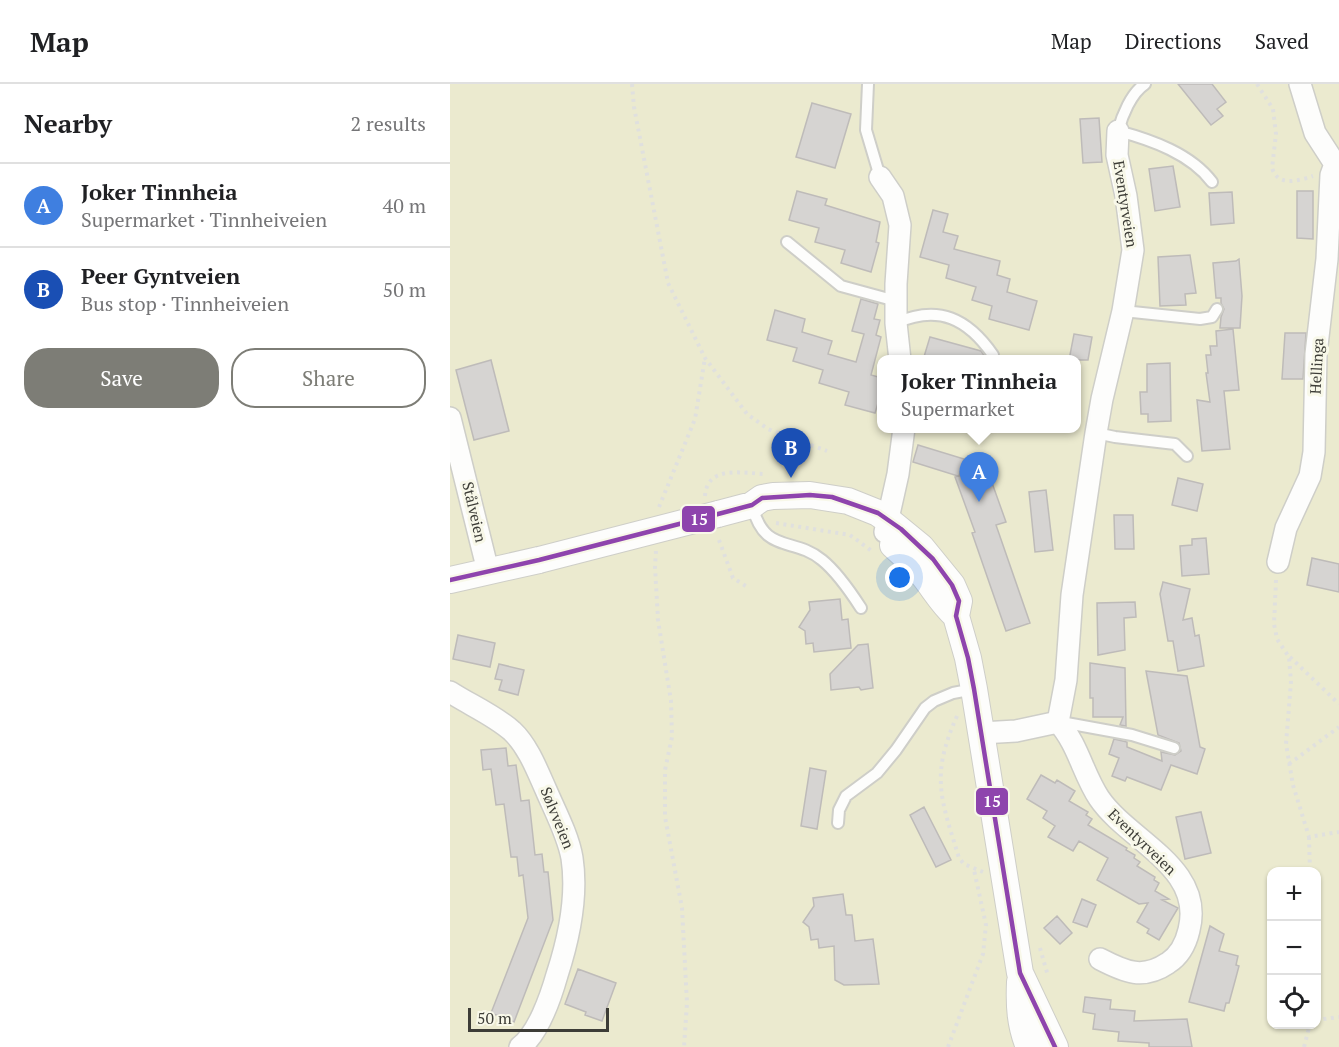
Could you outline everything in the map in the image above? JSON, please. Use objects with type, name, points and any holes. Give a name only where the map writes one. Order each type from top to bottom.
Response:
[{"type":"street","points":[[1300,84],[1315,133],[1337,165]]},
{"type":"street","name":"Eventyrveien","points":[[1100,960],[1123,970],[1141,973],[1156,971],[1171,961],[1183,948],[1192,920],[1192,904],[1177,874],[1163,858],[1114,816],[1098,797],[1078,752],[1058,722],[1065,680],[1072,595],[1096,433],[1123,311],[1133,250],[1126,196],[1117,154],[1118,131]]},
{"type":"street","name":"Hellinga","points":[[1278,562],[1286,528],[1310,476],[1314,452],[1316,354],[1327,259],[1331,176],[1337,165]]},
{"type":"street","points":[[880,177],[893,196],[900,225],[896,301],[899,355]]},
{"type":"street","name":"Stålveien","points":[[450,418],[488,571]]},
{"type":"street","points":[[883,536],[898,474],[903,433]]},
{"type":"street","points":[[450,580],[539,560],[711,506],[756,516],[762,498],[773,496],[832,497],[878,513],[883,536]]},
{"type":"street","points":[[883,536],[921,547],[952,585],[959,601],[956,616],[968,658],[964,691],[981,733],[1020,973],[1019,1011],[1029,1047]]},
{"type":"street","name":"Sølvveien","points":[[450,692],[512,731],[526,750],[565,836],[572,857],[571,919],[559,969],[553,990],[536,1028],[520,1047]]},
{"type":"street","points":[[981,733],[1016,731],[1058,722]]},
{"type":"street","points":[[1020,973],[1055,1047]]},
{"type":"lane","points":[[868,84],[866,130],[880,177]]},
{"type":"lane","name":"Eventyrveien","points":[[1118,131],[1126,110],[1140,87],[1145,84]]},
{"type":"lane","points":[[1118,131],[1143,138],[1175,153],[1200,168],[1212,182]]},
{"type":"lane","points":[[787,243],[841,286],[896,301]]},
{"type":"lane","points":[[1123,311],[1200,319],[1212,317],[1217,309]]},
{"type":"lane","points":[[896,323],[917,316],[940,315],[953,319],[974,331],[993,355]]},
{"type":"lane","points":[[1096,433],[1175,444],[1187,456]]},
{"type":"lane","points":[[756,516],[766,534],[782,544],[803,549],[822,559],[861,608]]},
{"type":"lane","points":[[838,823],[839,810],[846,796],[877,773],[925,708],[934,701],[964,691]]},
{"type":"lane","points":[[1058,722],[1132,735],[1174,748]]},
{"type":"path","points":[[632,84],[634,107],[668,283],[705,358],[747,414],[768,429],[827,451]]},
{"type":"path","points":[[1257,84],[1272,109],[1276,134],[1272,168],[1274,173],[1281,180],[1291,182],[1300,180]]},
{"type":"path","points":[[658,514],[659,503],[695,419],[705,358]]},
{"type":"path","points":[[711,506],[706,484],[711,478],[720,474],[734,473],[771,475]]},
{"type":"path","points":[[756,516],[774,523],[850,535],[883,536]]},
{"type":"path","points":[[719,540],[733,578],[749,588]]},
{"type":"path","points":[[656,546],[658,620],[671,701],[672,737],[665,770],[665,817],[682,908],[687,1003],[684,1047]]},
{"type":"path","points":[[1278,562],[1274,602],[1274,624],[1278,639],[1289,657],[1339,704]]},
{"type":"path","points":[[1289,657],[1291,682],[1286,744],[1293,785],[1309,837],[1310,867]]},
{"type":"path","points":[[964,691],[942,757],[941,800],[959,858],[964,864],[988,874],[1003,873]]},
{"type":"path","points":[[1289,764],[1339,727]]},
{"type":"path","points":[[1309,837],[1339,832]]},
{"type":"path","points":[[948,1047],[983,954],[986,925],[974,870]]},
{"type":"path","points":[[1039,945],[1049,980]]},
{"type":"path","points":[[1321,1019],[1339,1017]]},
{"type":"path","points":[[1304,1047],[1309,1029]]},
{"type":"green space","points":[[450,84],[1339,84],[1339,1047],[450,1047]]},
{"type":"building","points":[[1178,84],[1212,84],[1226,102],[1217,109],[1223,116],[1211,125]]},
{"type":"building","points":[[812,103],[851,114],[835,168],[796,157]]},
{"type":"building","points":[[1099,118],[1102,162],[1083,163],[1080,119]]},
{"type":"building","points":[[1173,166],[1180,207],[1155,211],[1149,169]]},
{"type":"building","points":[[797,191],[827,199],[825,205],[880,222],[876,242],[879,243],[871,272],[841,263],[845,250],[815,242],[819,228],[789,220]]},
{"type":"building","points":[[1297,191],[1313,191],[1313,239],[1297,238]]},
{"type":"building","points":[[1232,192],[1234,223],[1211,225],[1209,193]]},
{"type":"building","points":[[933,210],[948,214],[943,232],[958,236],[954,249],[1000,261],[997,275],[1010,279],[1007,292],[1037,301],[1029,330],[989,319],[992,306],[972,300],[976,287],[946,278],[949,265],[920,257]]},
{"type":"building","points":[[1190,255],[1196,293],[1185,294],[1186,305],[1160,306],[1158,257]]},
{"type":"building","points":[[1239,259],[1242,296],[1240,328],[1220,328],[1224,309],[1221,298],[1216,298],[1213,263]]},
{"type":"building","points":[[861,299],[878,304],[874,319],[880,320],[876,335],[881,337],[871,375],[877,377],[875,413],[845,405],[849,392],[819,383],[823,370],[793,361],[797,348],[767,340],[775,310],[805,319],[802,332],[832,341],[828,354],[856,362],[864,334],[852,331]]},
{"type":"building","points":[[1233,329],[1239,390],[1224,391],[1230,449],[1202,451],[1197,400],[1210,402],[1206,355],[1211,355],[1210,346],[1217,346],[1216,331]]},
{"type":"building","points":[[1285,333],[1306,333],[1303,379],[1282,379]]},
{"type":"building","points":[[1074,334],[1092,337],[1088,360],[1081,360],[1081,355],[1070,355]]},
{"type":"building","points":[[930,337],[981,351],[984,355],[925,355]]},
{"type":"building","points":[[491,360],[509,431],[474,440],[456,370]]},
{"type":"building","points":[[1170,363],[1171,421],[1148,422],[1148,414],[1141,414],[1140,392],[1147,392],[1147,364]]},
{"type":"building","points":[[918,445],[964,459],[959,476],[986,466],[1006,522],[996,525],[1030,623],[1006,631],[972,533],[975,532],[955,477],[958,476],[913,462]]},
{"type":"building","points":[[1178,478],[1203,484],[1197,511],[1172,505]]},
{"type":"building","points":[[1046,490],[1053,550],[1035,552],[1029,492]]},
{"type":"building","points":[[1114,515],[1133,515],[1134,549],[1115,549]]},
{"type":"building","points":[[1206,538],[1209,574],[1182,576],[1180,546],[1192,545],[1192,539]]},
{"type":"building","points":[[1312,558],[1339,564],[1339,592],[1307,585]]},
{"type":"building","points":[[1163,582],[1190,589],[1183,620],[1192,618],[1195,636],[1199,635],[1204,666],[1178,671],[1173,641],[1168,641],[1160,594]]},
{"type":"building","points":[[840,599],[842,620],[848,619],[851,648],[814,652],[813,643],[806,644],[805,631],[799,627],[810,610],[809,602]]},
{"type":"building","points":[[1135,602],[1136,617],[1124,618],[1125,650],[1098,655],[1097,603]]},
{"type":"building","points":[[458,635],[495,643],[490,667],[453,659]]},
{"type":"building","points":[[868,644],[873,688],[831,690],[830,674],[858,645]]},
{"type":"building","points":[[1090,663],[1125,668],[1126,726],[1120,725],[1123,717],[1093,717],[1093,698],[1090,698]]},
{"type":"building","points":[[499,664],[524,670],[518,695],[499,690],[502,680],[495,679]]},
{"type":"building","points":[[1146,671],[1187,676],[1200,747],[1205,749],[1197,774],[1171,765],[1161,790],[1127,777],[1125,781],[1112,776],[1119,758],[1109,754],[1114,739],[1127,742],[1127,747],[1162,761],[1161,752],[1175,755],[1181,751],[1179,743],[1158,735]]},
{"type":"building","points":[[506,748],[508,766],[516,765],[521,801],[529,800],[535,855],[542,854],[544,872],[548,872],[553,920],[514,1022],[491,1013],[528,918],[523,875],[519,876],[517,857],[511,857],[504,804],[496,805],[491,769],[483,770],[481,750]]},
{"type":"building","points":[[810,768],[826,771],[817,829],[801,826]]},
{"type":"building","points":[[1041,775],[1055,783],[1057,780],[1075,791],[1069,801],[1088,812],[1086,815],[1092,819],[1088,825],[1135,855],[1134,858],[1140,862],[1137,866],[1155,877],[1154,880],[1159,883],[1155,891],[1169,899],[1162,900],[1178,908],[1159,940],[1147,933],[1149,929],[1137,922],[1148,903],[1139,904],[1097,880],[1108,858],[1079,841],[1073,851],[1048,837],[1055,826],[1043,818],[1047,811],[1027,799]]},
{"type":"building","points":[[924,807],[951,860],[936,867],[910,815]]},
{"type":"building","points":[[1201,812],[1211,853],[1185,859],[1176,817]]},
{"type":"building","points":[[843,894],[846,915],[852,915],[855,941],[873,939],[879,984],[844,985],[835,980],[834,946],[819,948],[818,939],[811,940],[809,927],[803,922],[814,906],[813,898]]},
{"type":"building","points":[[1082,899],[1096,905],[1087,927],[1073,922]]},
{"type":"building","points":[[1057,916],[1072,933],[1060,944],[1044,928]]},
{"type":"building","points":[[1210,926],[1224,934],[1219,951],[1238,956],[1236,965],[1239,966],[1229,1003],[1226,1003],[1224,1011],[1189,1002]]},
{"type":"building","points":[[578,969],[616,983],[602,1021],[565,1004]]},
{"type":"building","points":[[1085,997],[1111,1000],[1110,1009],[1135,1011],[1134,1021],[1187,1019],[1192,1047],[1149,1047],[1149,1043],[1118,1041],[1119,1032],[1093,1029],[1095,1014],[1083,1012]]},
{"type":"transit line","name":"15","points":[[450,580],[539,560],[718,514],[752,505],[762,498],[810,495],[832,497],[878,513],[901,529],[933,559],[952,585],[959,601],[956,616],[974,689],[1020,973],[1055,1047]]},
{"type":"place","name":"Peer Gyntveien","points":[[791,478]]},
{"type":"place","name":"Joker Tinnheia","points":[[979,502]]}]
